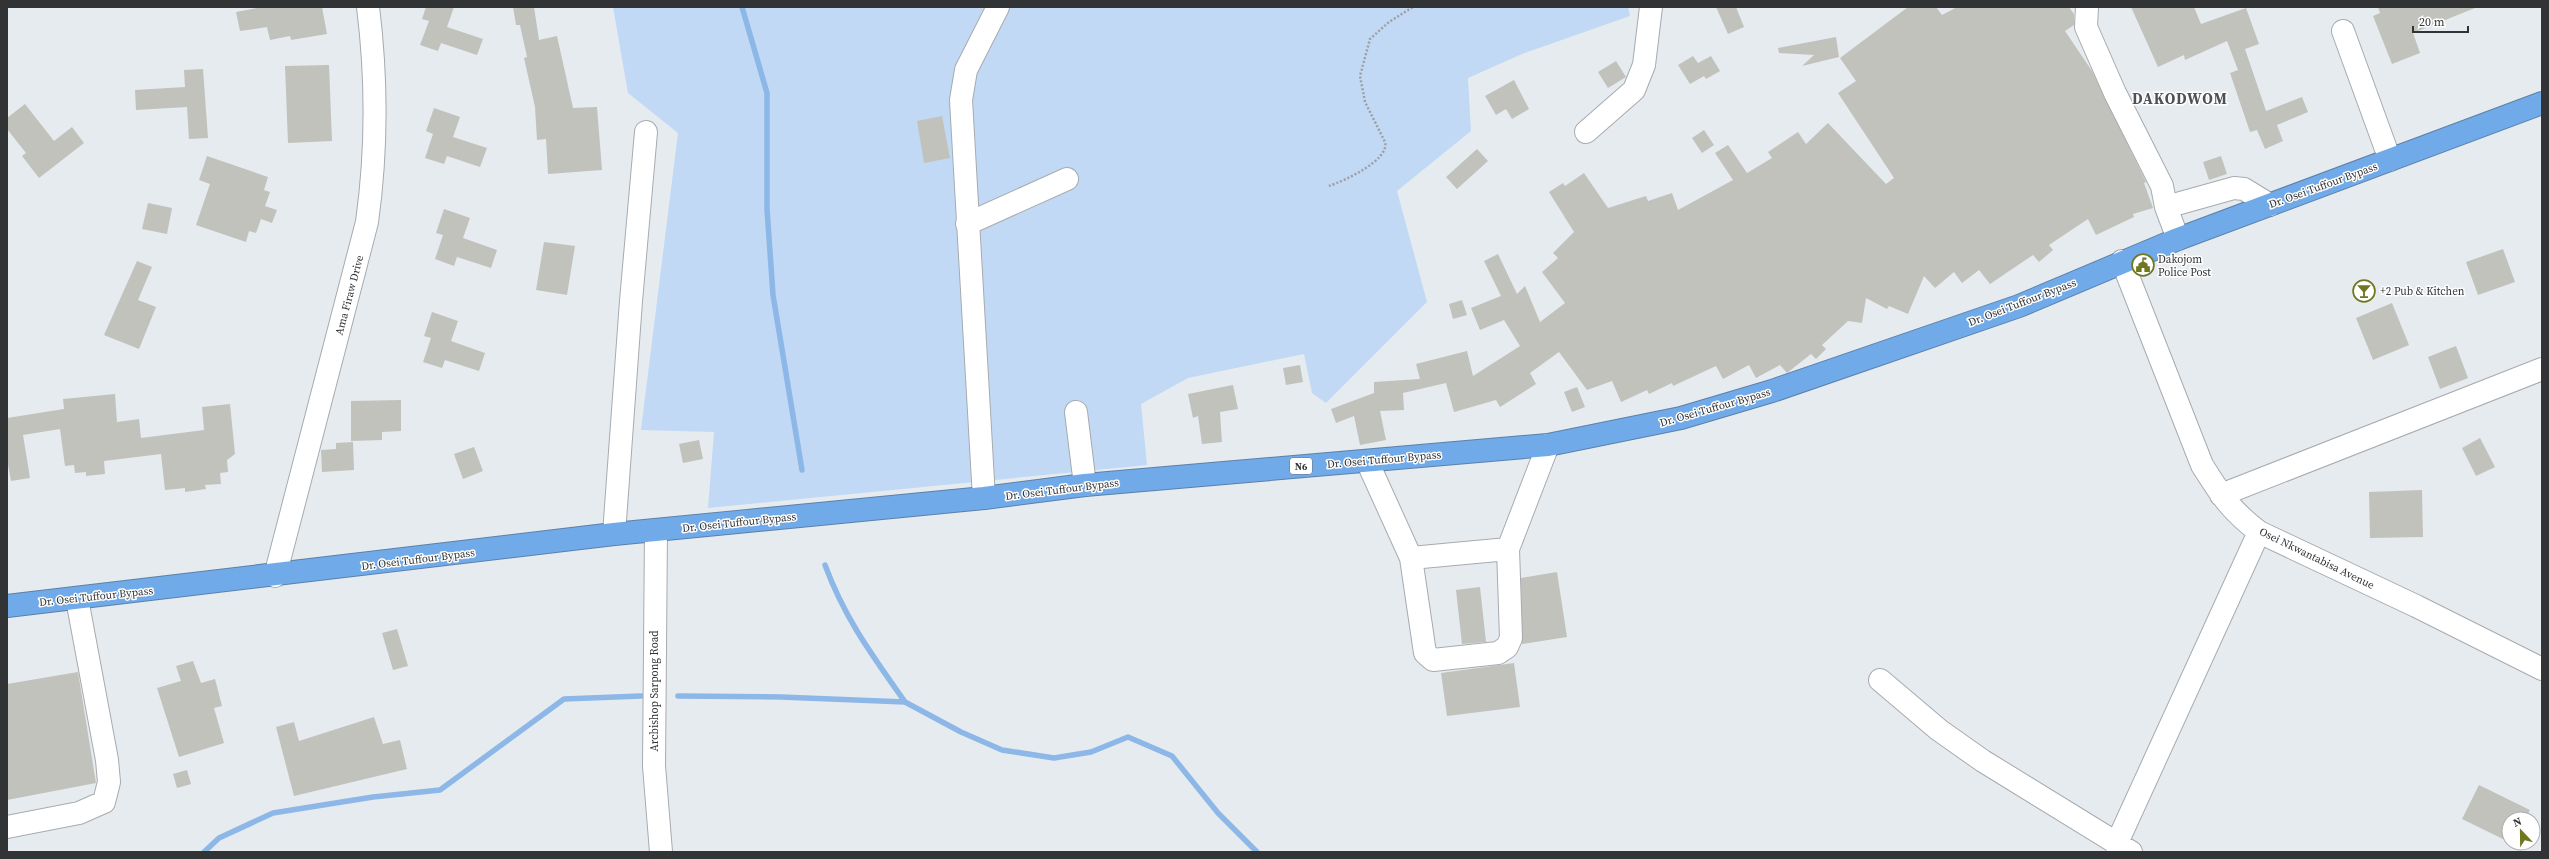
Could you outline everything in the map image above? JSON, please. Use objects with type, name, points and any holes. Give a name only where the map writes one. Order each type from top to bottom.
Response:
[{"type":"highway","name":"Dr. Osei Tuffour Bypass","points":[[7,606],[275,576],[614,534],[984,498],[1086,485],[1548,445],[1681,418],[1772,391],[2019,306],[2178,238],[2542,103]]},
{"type":"street","name":"Ama Firaw Drive","points":[[275,576],[367,222],[374,173],[375,120],[374,57],[368,7]]},
{"type":"street","points":[[984,498],[967,224],[962,125],[963,86],[966,70],[998,7]]},
{"type":"street","points":[[1586,132],[1634,90],[1644,65],[1650,7]]},
{"type":"street","points":[[2087,7],[2086,27],[2115,93],[2162,186],[2166,207],[2178,238]]},
{"type":"street","points":[[2343,31],[2390,160]]},
{"type":"street","points":[[614,534],[631,300],[646,132]]},
{"type":"street","points":[[967,224],[1068,179]]},
{"type":"street","points":[[2166,207],[2234,188],[2244,189],[2270,205]]},
{"type":"street","name":"Osei Nkwantabisa Avenue","points":[[2122,261],[2202,465],[2221,495],[2237,515],[2259,532],[2416,606],[2542,669]]},
{"type":"street","points":[[2221,495],[2542,369]]},
{"type":"street","points":[[1076,412],[1086,485]]},
{"type":"street","points":[[1367,461],[1412,558],[1425,653],[1433,660],[1498,653],[1507,647],[1511,638],[1508,549],[1548,445]]},
{"type":"street","name":"Arcbishop Sarpong Road","points":[[656,530],[654,766],[661,852]]},
{"type":"street","points":[[1880,680],[1939,730],[1983,761],[2123,848],[2259,532]]},
{"type":"street","points":[[1412,558],[1508,549]]},
{"type":"street","points":[[7,827],[79,813],[104,802],[109,782],[106,754],[76,599]]},
{"type":"path","points":[[1330,186],[1368,166],[1384,152],[1385,142],[1365,102],[1360,76],[1370,40],[1389,22],[1413,7]]},
{"type":"shaded area","points":[[613,7],[1628,7],[1630,16],[1522,54],[1468,78],[1471,131],[1397,191],[1427,302],[1326,403],[1312,393],[1304,354],[1188,378],[1141,404],[1147,465],[708,508],[714,432],[641,430],[678,133],[628,93]]},
{"type":"building","points":[[262,7],[322,7],[327,34],[291,40],[290,36],[270,40],[267,27],[240,31],[236,12]]},
{"type":"building","points":[[426,7],[454,7],[447,27],[483,39],[477,55],[441,43],[438,51],[420,45],[429,21],[422,19]]},
{"type":"building","points":[[513,7],[534,7],[539,40],[557,36],[573,108],[597,107],[602,170],[548,174],[546,139],[537,140],[535,107],[524,58],[527,57],[520,25],[516,25]]},
{"type":"building","points":[[1716,7],[1736,7],[1744,27],[1728,34]]},
{"type":"building","points":[[1908,7],[1936,7],[1942,15],[1957,7],[2069,7],[2074,14],[2074,25],[2065,31],[2092,71],[2146,182],[2144,183],[2153,208],[2133,214],[2134,217],[2096,235],[2088,219],[2049,245],[2053,250],[2039,262],[2033,255],[1990,284],[1979,270],[1962,283],[1954,272],[1935,288],[1924,276],[1908,314],[1889,306],[1887,309],[1866,298],[1862,323],[1848,321],[1822,345],[1826,349],[1816,359],[1811,354],[1787,373],[1780,365],[1756,378],[1749,365],[1723,379],[1716,366],[1673,386],[1672,383],[1649,394],[1647,390],[1621,402],[1612,381],[1587,390],[1559,352],[1530,373],[1536,384],[1500,407],[1496,400],[1454,412],[1446,383],[1403,393],[1404,410],[1380,411],[1386,440],[1360,445],[1354,416],[1336,423],[1331,409],[1374,393],[1374,382],[1420,379],[1416,364],[1467,351],[1473,376],[1520,346],[1504,320],[1480,330],[1471,308],[1501,296],[1484,261],[1498,254],[1517,294],[1525,286],[1540,322],[1565,303],[1542,272],[1558,258],[1553,253],[1574,232],[1549,192],[1563,183],[1565,186],[1584,173],[1608,208],[1646,196],[1648,201],[1672,193],[1678,210],[1733,180],[1715,153],[1728,145],[1747,173],[1772,158],[1768,152],[1798,132],[1806,144],[1828,123],[1886,184],[1894,178],[1838,93],[1856,81],[1840,58]]},
{"type":"building","points":[[2131,7],[2194,7],[2201,24],[2246,8],[2259,44],[2245,49],[2266,111],[2302,97],[2308,112],[2277,125],[2283,141],[2265,149],[2257,130],[2250,132],[2230,73],[2238,70],[2227,41],[2185,60],[2184,55],[2158,67]]},
{"type":"building","points":[[2378,7],[2475,8],[2413,33],[2420,53],[2392,64],[2373,16],[2380,13]]},
{"type":"building","points":[[1836,37],[1839,57],[1802,66],[1814,55],[1779,53],[1778,48]]},
{"type":"building","points":[[1693,56],[1698,63],[1711,56],[1720,71],[1706,79],[1704,76],[1690,84],[1678,65]]},
{"type":"building","points":[[1616,61],[1626,77],[1608,88],[1598,72]]},
{"type":"building","points":[[329,65],[332,141],[288,143],[285,66]]},
{"type":"building","points":[[203,69],[208,138],[189,139],[187,107],[136,110],[135,90],[185,87],[184,70]]},
{"type":"building","points":[[1514,80],[1529,109],[1512,119],[1506,109],[1496,115],[1485,96]]},
{"type":"building","points":[[25,104],[54,141],[72,127],[84,143],[39,178],[22,156],[26,153],[7,129],[7,118]]},
{"type":"building","points":[[434,108],[460,117],[453,137],[487,148],[480,167],[447,156],[444,164],[425,158],[433,134],[426,131]]},
{"type":"building","points":[[942,116],[950,158],[924,163],[917,121]]},
{"type":"building","points":[[1704,130],[1714,145],[1702,153],[1692,138]]},
{"type":"building","points":[[1477,149],[1488,161],[1457,189],[1446,177]]},
{"type":"building","points":[[207,156],[268,177],[264,190],[270,192],[265,206],[277,210],[272,223],[261,219],[256,233],[249,231],[246,242],[196,225],[210,184],[199,180]]},
{"type":"building","points":[[2221,156],[2227,174],[2209,180],[2203,162]]},
{"type":"building","points":[[148,203],[172,208],[167,234],[142,229]]},
{"type":"building","points":[[444,209],[470,218],[463,238],[497,250],[491,268],[457,257],[454,266],[435,259],[443,235],[436,233]]},
{"type":"building","points":[[544,242],[575,246],[567,295],[536,290]]},
{"type":"building","points":[[2503,249],[2515,282],[2478,295],[2466,262]]},
{"type":"building","points":[[137,261],[152,267],[138,300],[156,307],[139,349],[104,335]]},
{"type":"building","points":[[1462,300],[1467,315],[1453,319],[1449,304]]},
{"type":"building","points":[[2392,303],[2409,345],[2373,360],[2356,318]]},
{"type":"building","points":[[432,312],[458,321],[451,341],[485,353],[479,371],[445,360],[442,368],[423,362],[431,338],[424,336]]},
{"type":"building","points":[[2456,346],[2468,378],[2440,389],[2428,357]]},
{"type":"building","points":[[1300,365],[1303,382],[1286,385],[1283,368]]},
{"type":"building","points":[[1233,385],[1238,409],[1220,412],[1222,442],[1202,444],[1198,416],[1193,418],[1188,394]]},
{"type":"building","points":[[1577,387],[1585,407],[1572,412],[1564,392]]},
{"type":"building","points":[[115,394],[117,422],[139,419],[141,438],[204,430],[202,407],[230,404],[235,454],[227,460],[228,472],[220,473],[221,484],[205,485],[206,489],[185,492],[185,488],[165,490],[161,454],[104,461],[105,474],[86,476],[86,472],[75,473],[74,465],[65,466],[60,429],[23,435],[30,478],[11,481],[7,459],[7,418],[64,409],[63,399]]},
{"type":"building","points":[[401,400],[401,431],[382,432],[382,440],[351,441],[351,401]]},
{"type":"building","points":[[2480,438],[2495,467],[2476,476],[2462,448]]},
{"type":"building","points":[[699,440],[703,459],[683,463],[679,444]]},
{"type":"building","points":[[353,442],[354,470],[322,472],[321,450],[336,449],[336,443]]},
{"type":"building","points":[[474,447],[483,471],[463,479],[454,454]]},
{"type":"building","points":[[2422,490],[2423,537],[2370,538],[2369,492]]},
{"type":"building","points":[[1557,572],[1567,637],[1522,644],[1521,578]]},
{"type":"building","points":[[1480,587],[1486,642],[1462,644],[1456,590]]},
{"type":"building","points":[[397,629],[408,666],[393,670],[382,633]]},
{"type":"building","points":[[193,661],[201,683],[215,679],[222,706],[214,708],[224,743],[179,757],[157,688],[181,681],[176,666]]},
{"type":"building","points":[[1514,663],[1520,707],[1447,716],[1441,673]]},
{"type":"building","points":[[78,672],[96,783],[7,800],[7,684]]},
{"type":"building","points":[[374,717],[383,744],[400,740],[407,769],[294,796],[276,727],[294,722],[299,741]]},
{"type":"building","points":[[187,770],[191,784],[177,788],[173,774]]},
{"type":"building","points":[[2479,785],[2530,810],[2501,811],[2501,838],[2462,819]]},
{"type":"waterway","points":[[742,7],[767,93],[767,209],[773,295],[802,470]]},
{"type":"waterway","points":[[825,565],[850,620],[870,652],[905,702]]},
{"type":"waterway","points":[[204,852],[219,838],[273,813],[373,797],[440,790],[564,699],[641,696]]},
{"type":"waterway","points":[[678,696],[781,697],[905,702],[961,732],[1002,750],[1054,758],[1091,752],[1128,737],[1172,756],[1218,813],[1257,852]]},
{"type":"place","name":"Dakojom Police Post","points":[[2143,265]]},
{"type":"place","name":"+2 Pub & Kitchen","points":[[2364,291]]},
{"type":"district","name":"DAKODWOM","points":[[2180,99]]}]
